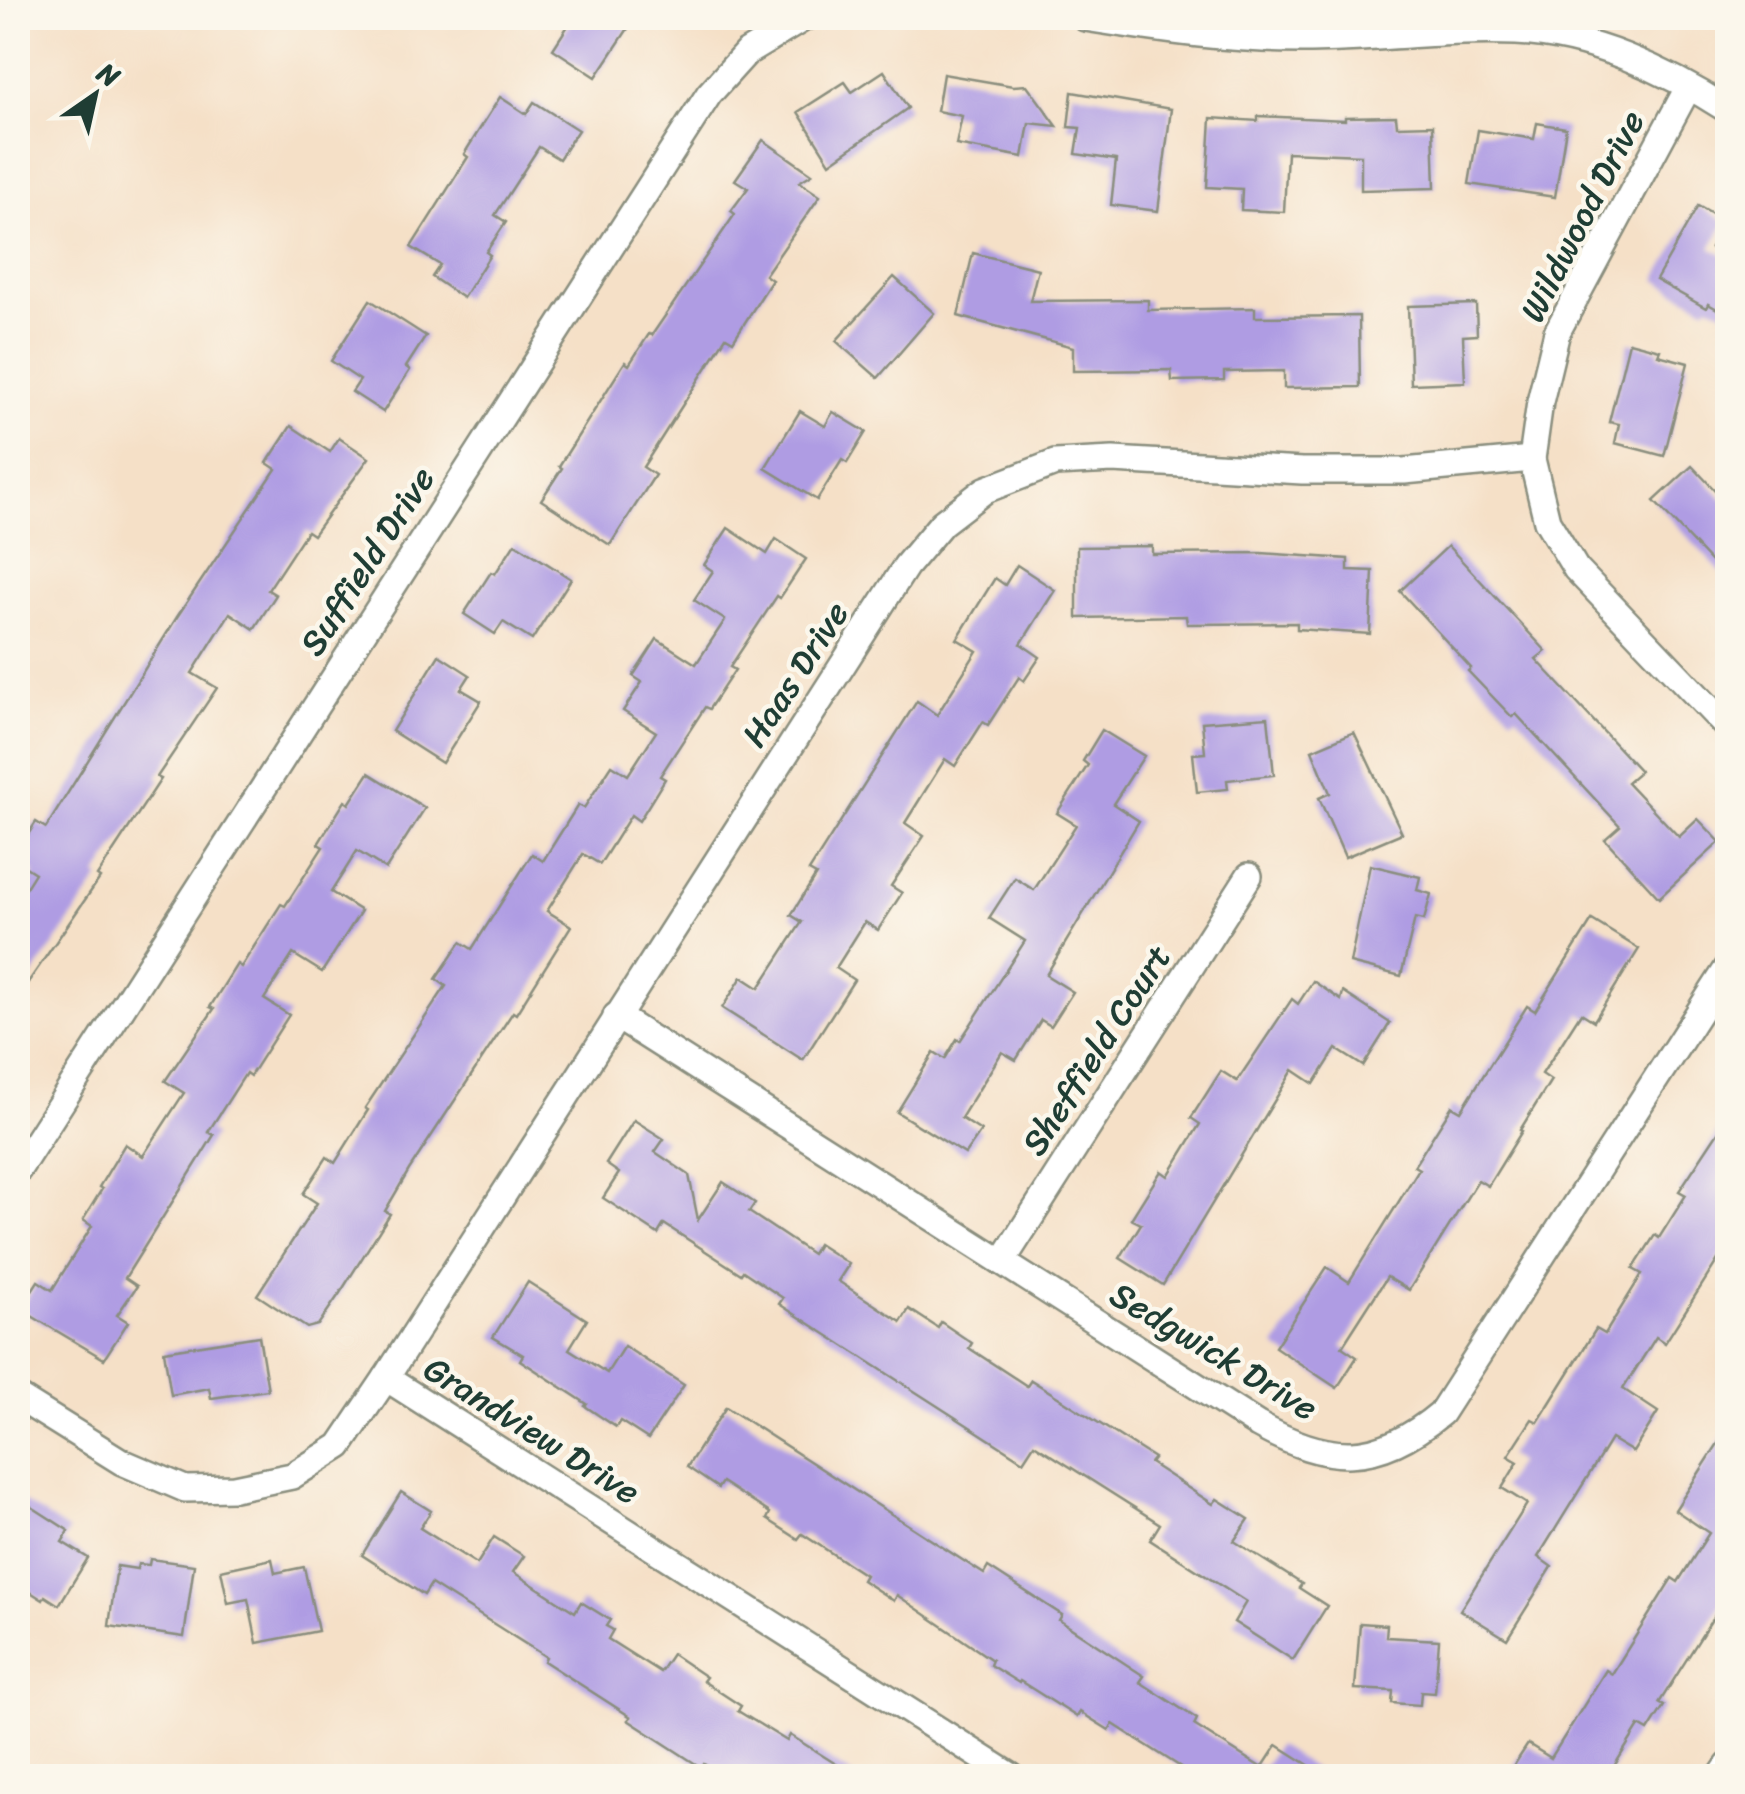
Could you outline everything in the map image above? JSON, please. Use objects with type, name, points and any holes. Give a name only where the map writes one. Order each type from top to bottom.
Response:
[{"type":"street","name":"Suffield Drive","points":[[18,1170],[709,94],[746,54],[804,18]]},
{"type":"street","points":[[1085,18],[1181,34],[1310,40],[1519,32],[1589,46],[1635,61],[1728,110]]},
{"type":"street","name":"Wildwood Drive","points":[[1688,88],[1557,332],[1540,402],[1532,459],[1547,521],[1576,569],[1728,728]]},
{"type":"street","name":"Haas Drive","points":[[386,1378],[906,566],[942,523],[985,490],[1055,463],[1113,460],[1302,471],[1404,471],[1532,459]]},
{"type":"street","name":"Sheffield Court","points":[[1002,1262],[1248,876]]},
{"type":"street","name":"Sedgwick Drive","points":[[616,1016],[1288,1442],[1316,1452],[1349,1456],[1401,1441],[1441,1414],[1728,967]]},
{"type":"street","name":"Grandview Drive","points":[[18,1397],[122,1462],[185,1488],[234,1488],[292,1476],[340,1446],[386,1378],[1011,1776]]},
{"type":"street","points":[[1720,1776],[1728,1766]]},
{"type":"building","points":[[573,18],[635,18],[596,77],[553,49]]},
{"type":"building","points":[[884,71],[908,108],[830,163],[798,112],[845,82],[852,92]]},
{"type":"building","points":[[943,74],[1027,85],[1057,126],[1029,123],[1023,157],[956,145],[962,116],[937,111]]},
{"type":"building","points":[[1072,92],[1171,109],[1158,211],[1111,205],[1116,160],[1076,154],[1080,128],[1068,127]]},
{"type":"building","points":[[500,97],[526,114],[534,102],[578,130],[559,159],[539,147],[495,215],[506,222],[463,298],[432,277],[440,265],[411,247],[468,157],[464,154]]},
{"type":"building","points":[[1258,116],[1345,120],[1396,116],[1397,126],[1433,125],[1435,188],[1361,190],[1361,155],[1287,152],[1284,212],[1241,210],[1242,189],[1207,187],[1211,118],[1258,121]]},
{"type":"building","points":[[1537,123],[1566,128],[1555,197],[1469,184],[1478,130],[1534,139]]},
{"type":"building","points":[[763,140],[812,174],[799,182],[820,196],[765,275],[772,280],[733,341],[726,337],[643,467],[655,475],[610,545],[541,500],[625,362],[629,365],[652,335],[735,214],[731,211],[748,188],[735,180]]},
{"type":"building","points":[[1698,206],[1726,222],[1711,248],[1728,258],[1728,315],[1708,304],[1706,308],[1656,280]]},
{"type":"building","points":[[973,253],[1038,269],[1030,301],[1148,300],[1148,310],[1255,308],[1255,317],[1359,316],[1360,387],[1284,388],[1284,371],[1224,372],[1224,380],[1172,381],[1171,370],[1073,371],[1073,347],[958,316]]},
{"type":"building","points":[[894,277],[934,313],[878,378],[836,341]]},
{"type":"building","points":[[370,300],[426,336],[383,412],[352,392],[360,380],[331,361]]},
{"type":"building","points":[[1476,304],[1477,335],[1463,336],[1465,382],[1411,384],[1408,306]]},
{"type":"building","points":[[1629,342],[1688,363],[1664,456],[1615,443],[1619,424],[1609,422]]},
{"type":"building","points":[[800,411],[825,426],[833,412],[866,432],[847,463],[842,460],[817,500],[765,468]]},
{"type":"building","points":[[291,426],[330,452],[339,438],[369,458],[313,535],[307,531],[268,590],[276,595],[254,629],[230,613],[192,673],[217,688],[157,777],[161,779],[97,876],[100,878],[18,997],[18,900],[35,873],[18,862],[18,850],[36,822],[46,828],[177,617],[276,469],[267,463]]},
{"type":"building","points":[[1692,466],[1728,504],[1728,580],[1654,501]]},
{"type":"building","points":[[728,528],[767,554],[776,539],[806,559],[780,598],[777,596],[730,667],[735,670],[709,709],[705,707],[660,776],[665,779],[639,821],[631,815],[600,864],[583,854],[547,911],[571,926],[409,1170],[385,1211],[390,1214],[340,1293],[318,1325],[307,1328],[257,1295],[317,1203],[303,1194],[327,1157],[335,1163],[368,1110],[365,1108],[446,986],[436,979],[461,942],[472,949],[532,854],[543,861],[578,805],[584,808],[612,765],[628,775],[656,732],[623,711],[642,682],[633,676],[657,639],[696,664],[725,620],[694,600],[713,571],[704,565]]},
{"type":"building","points":[[515,543],[571,579],[532,640],[503,622],[495,634],[464,614]]},
{"type":"building","points":[[1152,546],[1152,554],[1261,553],[1348,559],[1348,570],[1373,571],[1370,634],[1297,629],[1297,623],[1187,624],[1186,616],[1077,618],[1077,547]]},
{"type":"building","points":[[1448,546],[1546,651],[1536,659],[1640,771],[1627,782],[1679,837],[1698,819],[1720,842],[1659,898],[1605,839],[1620,826],[1516,714],[1512,717],[1468,671],[1471,668],[1400,591]]},
{"type":"building","points":[[1017,565],[1055,590],[1021,644],[1040,657],[1024,681],[1019,677],[988,725],[983,722],[955,766],[945,759],[905,823],[924,836],[891,886],[902,893],[878,930],[865,922],[836,968],[854,980],[803,1060],[722,1008],[742,977],[759,988],[802,922],[791,915],[816,875],[809,871],[917,701],[937,715],[977,651],[957,639],[995,578],[1005,585]]},
{"type":"building","points":[[439,655],[470,675],[461,689],[481,701],[442,763],[392,731]]},
{"type":"building","points":[[1268,717],[1274,775],[1227,780],[1228,789],[1197,792],[1193,754],[1205,753],[1202,722]]},
{"type":"building","points":[[1102,730],[1144,756],[1113,804],[1139,821],[1046,975],[1073,992],[1051,1026],[1041,1020],[1016,1060],[1002,1052],[961,1118],[981,1131],[965,1154],[897,1112],[934,1052],[945,1059],[957,1039],[960,1041],[1025,941],[989,918],[1015,878],[1034,890],[1076,825],[1057,813],[1088,765],[1083,761]]},
{"type":"building","points":[[1354,732],[1402,833],[1345,857],[1319,798],[1330,793],[1312,750]]},
{"type":"building","points":[[369,773],[425,808],[386,869],[357,851],[331,892],[361,911],[322,972],[293,954],[264,999],[289,1015],[208,1132],[214,1135],[125,1278],[137,1286],[117,1315],[128,1322],[104,1359],[20,1309],[38,1281],[52,1290],[92,1226],[83,1220],[125,1144],[143,1156],[184,1093],[165,1081],[214,1009],[210,1007],[237,964],[241,967],[281,904],[285,906],[323,847],[318,844],[345,801],[349,804]]},
{"type":"building","points":[[1370,865],[1420,877],[1417,890],[1431,894],[1424,920],[1415,918],[1401,976],[1350,963]]},
{"type":"building","points":[[1592,920],[1639,949],[1594,1021],[1581,1013],[1542,1074],[1551,1080],[1488,1186],[1478,1180],[1409,1290],[1387,1277],[1342,1347],[1357,1357],[1337,1388],[1275,1347],[1327,1267],[1349,1282],[1419,1169],[1414,1166],[1452,1106],[1461,1111],[1527,1006],[1535,1011]]},
{"type":"building","points":[[1313,981],[1341,1000],[1343,992],[1390,1023],[1363,1066],[1336,1049],[1314,1084],[1293,1070],[1163,1285],[1120,1258],[1141,1224],[1131,1219],[1161,1171],[1168,1176],[1200,1124],[1191,1118],[1221,1071],[1237,1081],[1292,999],[1298,1004]]},
{"type":"building","points":[[1728,1117],[1728,1244],[1665,1343],[1656,1337],[1623,1389],[1658,1412],[1633,1452],[1611,1439],[1538,1557],[1552,1567],[1507,1639],[1460,1610],[1527,1504],[1502,1488],[1518,1462],[1508,1456],[1532,1419],[1538,1422],[1596,1329],[1605,1334],[1642,1274],[1633,1269],[1655,1235],[1659,1238],[1686,1195],[1679,1191]]},
{"type":"building","points":[[634,1120],[664,1139],[655,1152],[689,1175],[698,1220],[723,1182],[755,1203],[749,1212],[812,1254],[818,1244],[849,1264],[838,1281],[901,1322],[909,1309],[938,1328],[941,1322],[972,1343],[969,1348],[1027,1386],[1031,1380],[1154,1458],[1150,1463],[1213,1504],[1217,1499],[1249,1519],[1234,1541],[1302,1584],[1299,1588],[1327,1606],[1293,1660],[1234,1622],[1246,1602],[1150,1540],[1160,1524],[1034,1444],[1023,1461],[779,1304],[783,1298],[743,1271],[741,1274],[664,1224],[658,1234],[603,1198],[619,1173],[606,1164]]},
{"type":"building","points":[[528,1282],[587,1320],[569,1349],[607,1373],[624,1346],[684,1385],[648,1439],[620,1421],[616,1427],[520,1360],[523,1355],[493,1337]]},
{"type":"building","points":[[259,1336],[268,1390],[211,1398],[209,1388],[171,1395],[164,1351]]},
{"type":"building","points":[[726,1407],[984,1574],[988,1567],[1062,1615],[1059,1620],[1144,1676],[1140,1682],[1197,1719],[1194,1725],[1262,1768],[1277,1745],[1326,1776],[1195,1776],[1113,1724],[1109,1730],[1080,1712],[1077,1717],[1019,1683],[897,1595],[894,1601],[862,1580],[865,1575],[802,1534],[798,1539],[767,1519],[770,1513],[722,1482],[718,1488],[687,1467]]},
{"type":"building","points":[[1728,1428],[1728,1594],[1659,1703],[1664,1706],[1648,1731],[1639,1726],[1608,1776],[1507,1776],[1528,1744],[1551,1758],[1606,1670],[1612,1674],[1672,1578],[1678,1582],[1709,1533],[1675,1510]]},
{"type":"building","points":[[401,1492],[431,1511],[420,1528],[477,1564],[494,1537],[524,1556],[513,1572],[575,1612],[581,1602],[610,1620],[606,1626],[613,1630],[608,1639],[660,1672],[672,1654],[741,1706],[738,1711],[787,1741],[790,1735],[855,1776],[723,1776],[704,1764],[702,1768],[544,1661],[546,1657],[431,1584],[424,1595],[362,1555]]},
{"type":"building","points":[[18,1498],[69,1531],[62,1542],[88,1558],[59,1605],[18,1584]]},
{"type":"building","points":[[150,1559],[194,1565],[184,1637],[109,1626],[117,1566],[137,1569],[138,1564],[149,1565]]},
{"type":"building","points":[[272,1559],[275,1573],[304,1567],[318,1631],[257,1643],[248,1599],[228,1603],[221,1570]]},
{"type":"building","points":[[1360,1623],[1387,1625],[1386,1637],[1439,1640],[1435,1693],[1421,1692],[1420,1705],[1392,1703],[1393,1691],[1355,1689]]}]
